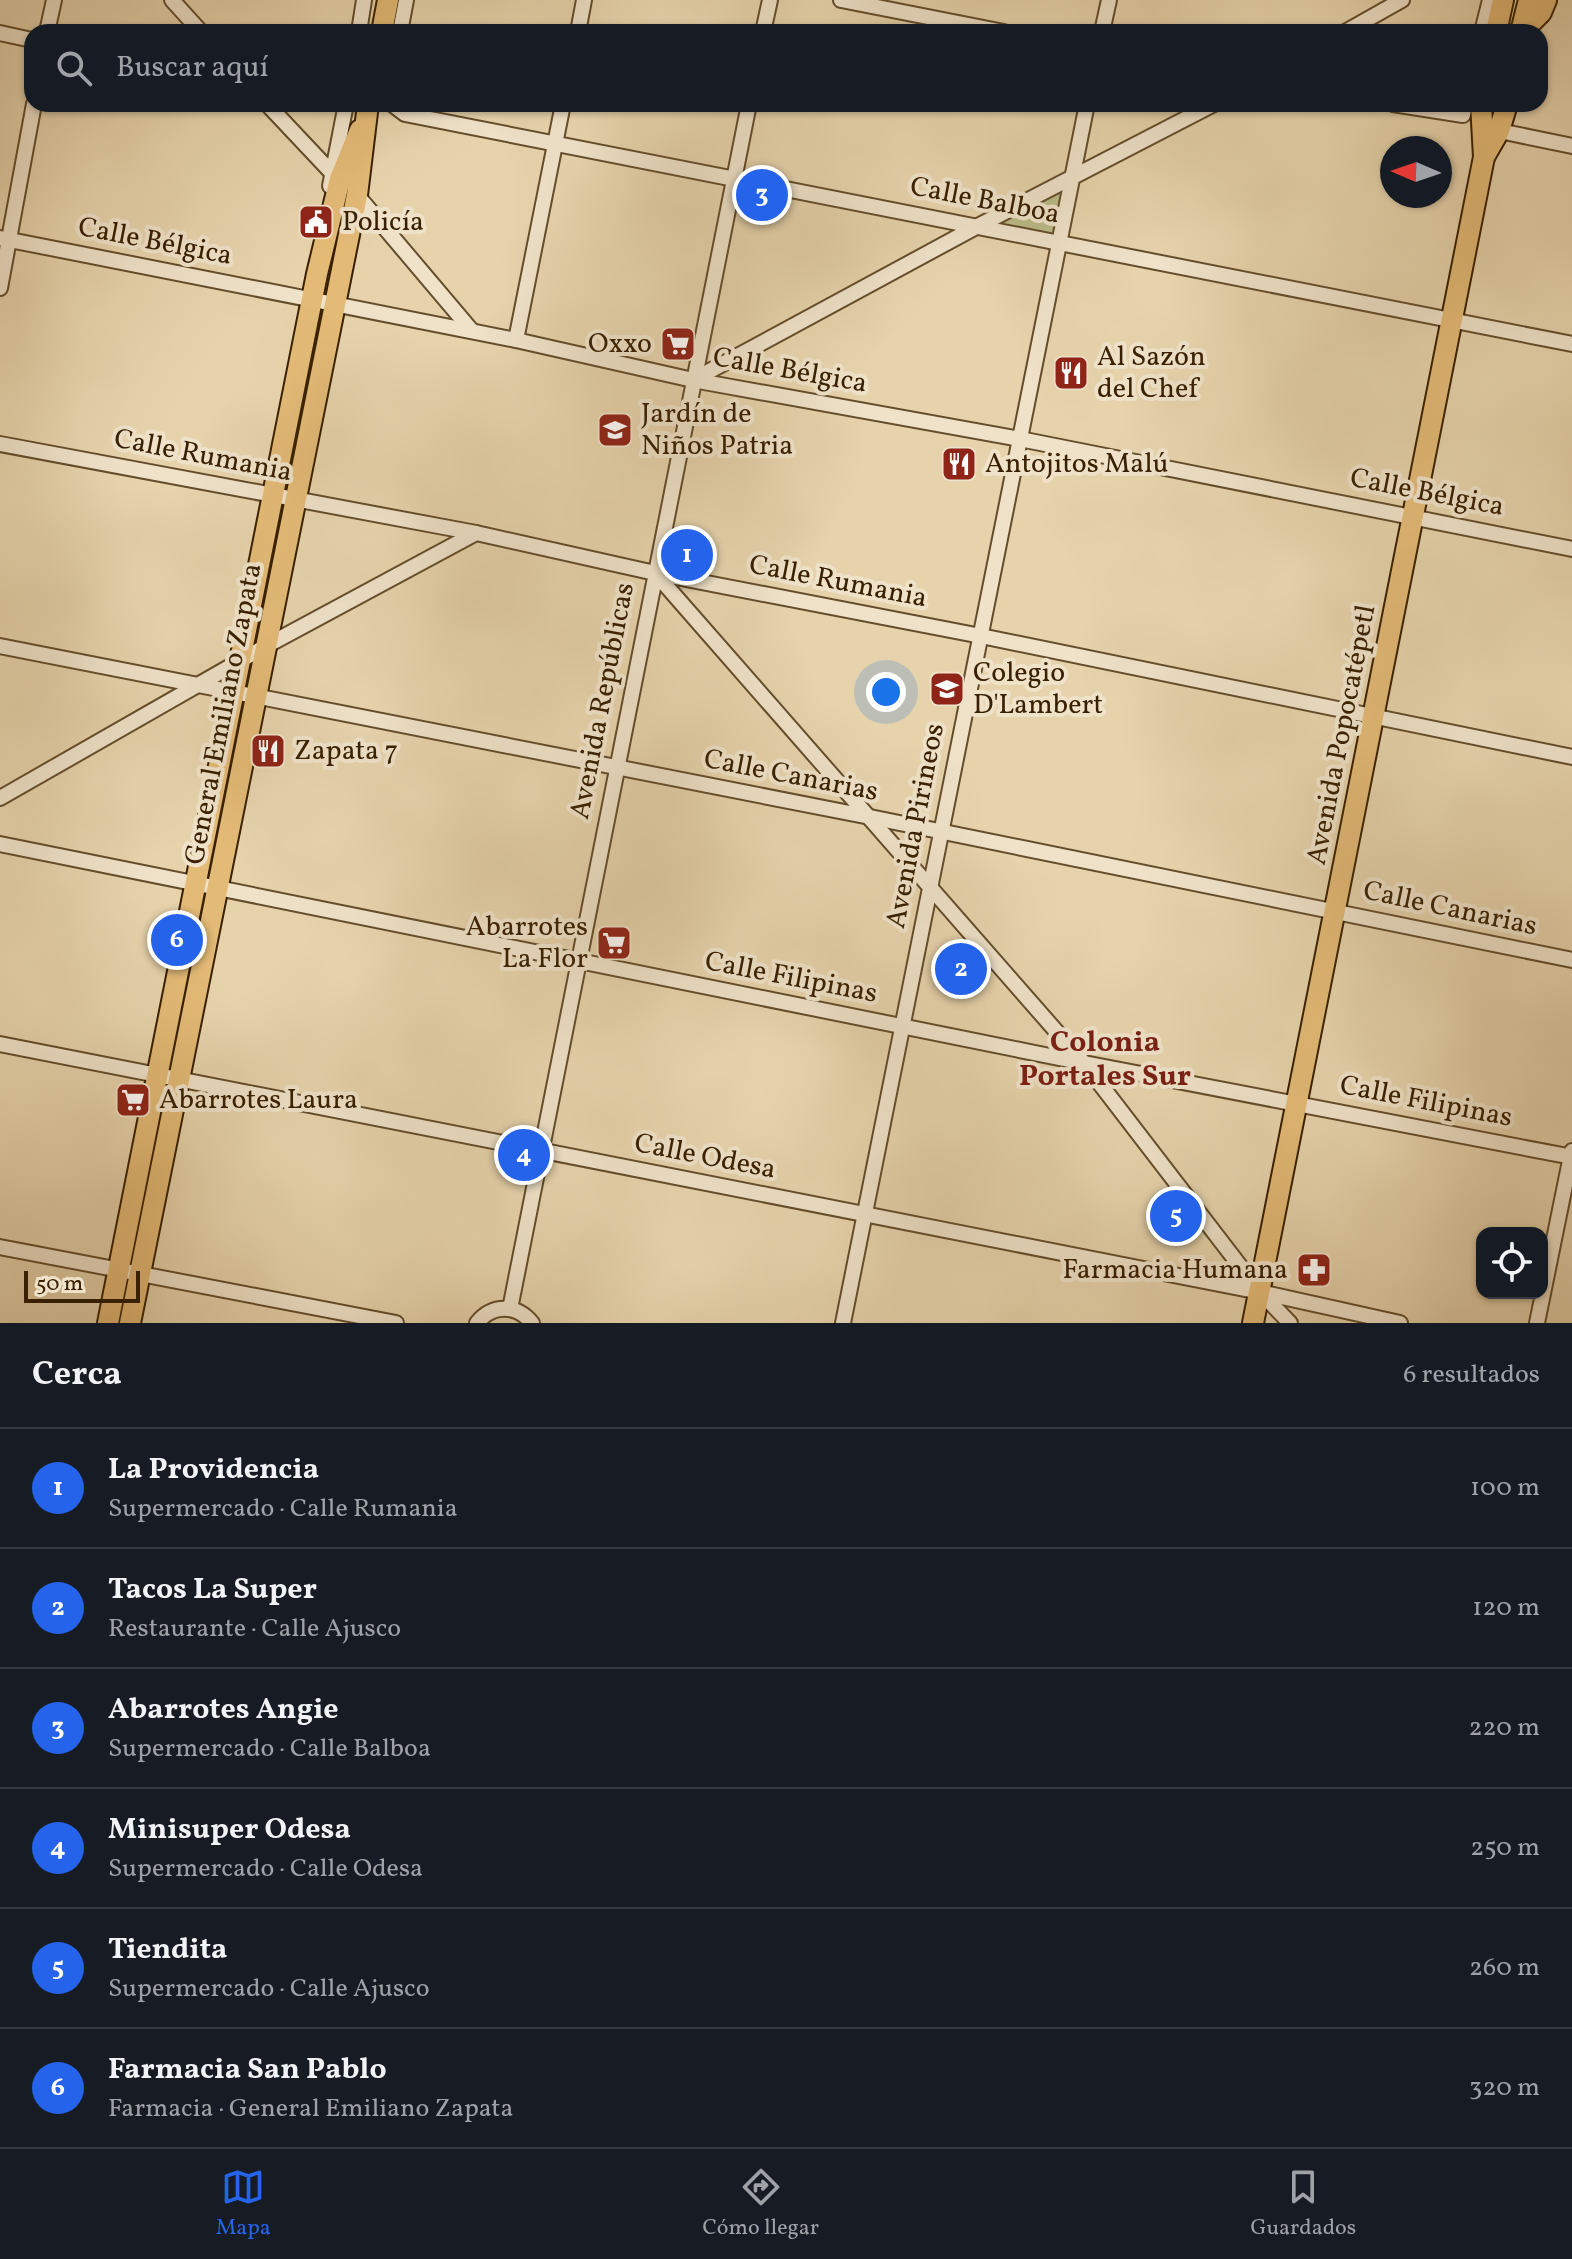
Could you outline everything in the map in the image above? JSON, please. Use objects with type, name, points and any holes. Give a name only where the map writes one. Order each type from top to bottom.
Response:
[{"type":"highway","points":[[1529,24],[1540,12],[1545,0]]},
{"type":"main road","points":[[1498,24],[1503,0]]},
{"type":"main road","points":[[1523,24],[1529,0]]},
{"type":"main road","points":[[385,24],[394,2]]},
{"type":"main road","name":"General Emiliano Zapata","points":[[108,1323],[311,299],[329,216],[366,112]]},
{"type":"main road","name":"General Emiliano Zapata","points":[[130,1323],[357,195],[367,112]]},
{"type":"main road","points":[[1484,112],[1491,129]]},
{"type":"main road","name":"Avenida Popocatépetl","points":[[1253,1323],[1484,157],[1491,129],[1502,112]]},
{"type":"street","points":[[49,24],[54,0]]},
{"type":"street","points":[[172,0],[194,24]]},
{"type":"street","points":[[360,24],[364,0]]},
{"type":"street","points":[[580,24],[584,0]]},
{"type":"street","points":[[765,24],[770,0]]},
{"type":"street","points":[[841,0],[963,24]]},
{"type":"street","points":[[1104,24],[1109,0]]},
{"type":"street","points":[[1359,24],[1402,0]]},
{"type":"street","points":[[1484,24],[1490,0]]},
{"type":"street","points":[[394,2],[398,24]]},
{"type":"street","points":[[0,33],[24,38]]},
{"type":"street","points":[[0,288],[5,239],[32,112]]},
{"type":"street","points":[[275,112],[332,173]]},
{"type":"street","name":"General Emiliano Zapata","points":[[329,216],[332,173],[344,112]]},
{"type":"street","name":"Calle Balboa","points":[[402,112],[1572,344]]},
{"type":"street","points":[[516,340],[561,112]]},
{"type":"street","name":"Avenida Repúblicas","points":[[510,1309],[747,112]]},
{"type":"street","name":"Avenida Pirineos","points":[[843,1323],[1085,112]]},
{"type":"street","points":[[693,380],[976,227],[1199,112]]},
{"type":"street","points":[[1491,129],[1572,146]]},
{"type":"street","points":[[357,195],[472,331]]},
{"type":"street","name":"Calle Bélgica","points":[[5,239],[516,340],[693,380],[1020,439],[1572,549]]},
{"type":"street","name":"Calle Rumania","points":[[0,444],[476,533],[655,573],[1572,757]]},
{"type":"street","points":[[0,798],[266,646],[476,533]]},
{"type":"street","points":[[655,573],[1084,1063],[1260,1292],[1290,1323]]},
{"type":"street","name":"Calle Canarias","points":[[0,646],[870,817],[1572,960]]},
{"type":"street","name":"Calle Filipinas","points":[[0,844],[1084,1063],[1572,1155]]},
{"type":"street","name":"Calle Odesa","points":[[0,1044],[1260,1292],[1400,1323]]},
{"type":"street","points":[[1537,1323],[1572,1155]]},
{"type":"street","points":[[0,1247],[396,1323]]},
{"type":"street","points":[[477,1323],[489,1311],[510,1309],[520,1312],[532,1323]]},
{"type":"green space","points":[[1072,177],[1057,242],[976,227]]},
{"type":"place","name":"Abarrotes Angie","points":[[762,195]]},
{"type":"place","name":"Policía","points":[[316,222]]},
{"type":"place","name":"Oxxo","points":[[678,344]]},
{"type":"place","name":"Al Sazón del Chef","points":[[1071,373]]},
{"type":"place","name":"Jardín de Niños Patria","points":[[615,430]]},
{"type":"place","name":"Antojitos Malú","points":[[959,464]]},
{"type":"place","name":"La Providencia","points":[[687,555]]},
{"type":"place","name":"Colegio D'Lambert","points":[[947,689]]},
{"type":"place","name":"Zapata 7","points":[[268,751]]},
{"type":"place","name":"Farmacia San Pablo","points":[[177,940]]},
{"type":"place","name":"Abarrotes La Flor","points":[[614,943]]},
{"type":"place","name":"Tacos La Super","points":[[961,969]]},
{"type":"place","name":"Abarrotes Laura","points":[[133,1100]]},
{"type":"place","name":"Minisuper Odesa","points":[[524,1155]]},
{"type":"place","name":"Tiendita","points":[[1176,1216]]},
{"type":"place","name":"Farmacia Humana","points":[[1314,1270]]},
{"type":"district","name":"Colonia Portales Sur","points":[[1105,1060]]}]
